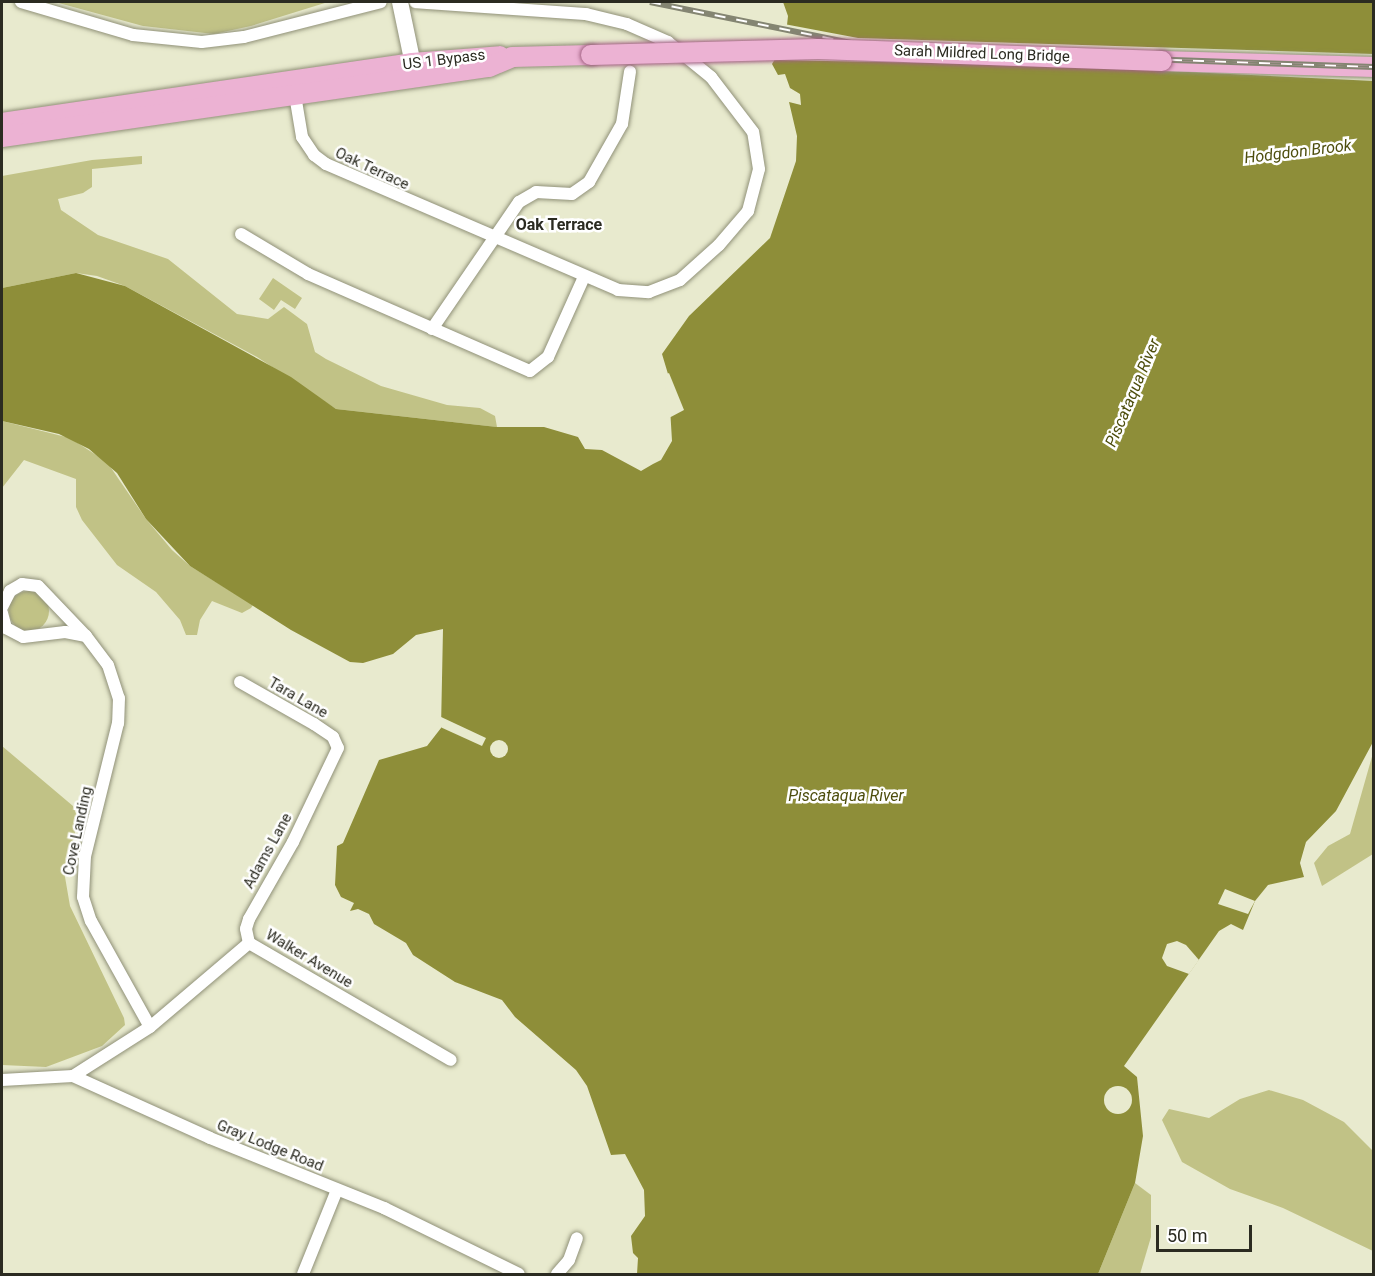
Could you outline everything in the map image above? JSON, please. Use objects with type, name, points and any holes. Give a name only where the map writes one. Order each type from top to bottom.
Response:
[{"type":"main road","name":"Sarah Mildred Long Bridge","points":[[414,71],[489,67],[512,57],[818,49],[1374,68]]},
{"type":"main road","name":"US 1 Bypass","points":[[294,89],[376,69],[414,71]]},
{"type":"main road","points":[[2,137],[414,71]]},
{"type":"main road","points":[[2,123],[294,89]]},
{"type":"street","points":[[21,2],[134,34],[202,42],[267,32],[381,2]]},
{"type":"street","points":[[400,2],[414,71]]},
{"type":"street","name":"Oak Terrace","points":[[294,89],[302,137],[320,160],[491,238],[618,290],[649,292],[671,285],[690,273],[731,233],[752,202],[758,183],[758,148],[738,108],[681,50],[627,24],[557,10],[415,2]]},
{"type":"street","points":[[432,329],[491,238],[527,195],[572,194],[589,182],[622,124],[630,72]]},
{"type":"street","points":[[241,234],[295,268],[516,368],[534,370],[555,345],[584,277]]},
{"type":"street","name":"Cove Landing","points":[[2,607],[10,591],[22,584],[38,586],[87,636],[114,676],[119,705],[85,856],[83,897],[91,921],[150,1027]]},
{"type":"street","points":[[2,613],[6,628],[23,637],[65,632],[87,636]]},
{"type":"street","name":"Tara Lane","points":[[240,682],[314,724],[337,743]]},
{"type":"street","name":"Adams Lane","points":[[249,943],[246,929],[249,919],[293,842],[338,753],[337,743]]},
{"type":"street","name":"Walker Avenue","points":[[73,1076],[150,1027],[249,943],[451,1060]]},
{"type":"street","name":"Gray Lodge Road","points":[[2,1080],[73,1076],[384,1208],[519,1275]]},
{"type":"street","points":[[303,1275],[337,1190]]},
{"type":"street","points":[[557,1275],[569,1260],[577,1238]]},
{"type":"green space","points":[[55,2],[328,2],[251,26],[214,34],[143,26]]},
{"type":"green space","points":[[142,156],[142,164],[92,169],[92,187],[83,193],[58,199],[61,210],[98,235],[168,259],[237,314],[268,319],[284,307],[307,324],[315,352],[326,359],[381,386],[447,405],[480,408],[495,416],[497,427],[336,409],[257,357],[125,286],[97,276],[76,273],[2,288],[2,176],[92,160]]},
{"type":"green space","points":[[273,278],[302,298],[295,309],[281,300],[274,310],[259,299]]},
{"type":"green space","points":[[2,421],[70,438],[107,462],[146,519],[172,550],[190,566],[253,605],[251,608],[242,613],[212,601],[200,620],[197,635],[186,635],[180,620],[156,592],[117,565],[82,520],[76,507],[76,479],[24,460],[2,488]]},
{"type":"green space","points":[[29,591],[37,592],[43,597],[48,603],[48,619],[43,625],[37,630],[29,631],[21,630],[15,625],[10,619],[9,611],[10,603],[15,597],[21,592]]},
{"type":"green space","points":[[2,746],[73,806],[78,819],[65,877],[70,906],[124,1018],[125,1025],[102,1046],[46,1067],[2,1065]]},
{"type":"green space","points":[[1373,753],[1373,854],[1322,886],[1314,863],[1328,846],[1350,834]]},
{"type":"green space","points":[[1269,1090],[1303,1100],[1344,1122],[1373,1151],[1373,1251],[1283,1208],[1230,1189],[1182,1162],[1162,1120],[1169,1109],[1209,1118],[1240,1099]]},
{"type":"green space","points":[[1135,1183],[1151,1195],[1151,1237],[1140,1274],[1098,1274]]},
{"type":"water","name":"Piscataqua River","points":[[783,2],[1373,2],[1373,742],[1336,811],[1306,842],[1300,863],[1304,877],[1268,885],[1255,901],[1243,930],[1231,924],[1219,931],[1124,1066],[1137,1077],[1143,1136],[1135,1183],[1098,1274],[637,1274],[638,1258],[633,1253],[631,1236],[645,1216],[644,1190],[625,1154],[611,1155],[587,1086],[576,1070],[515,1017],[502,1000],[455,982],[413,955],[406,943],[374,924],[369,914],[358,909],[350,911],[354,903],[341,897],[335,885],[337,846],[343,843],[379,760],[427,746],[441,728],[443,629],[416,635],[393,654],[363,663],[350,662],[291,630],[190,566],[146,519],[117,473],[89,449],[59,434],[2,421],[2,288],[76,273],[125,286],[291,377],[336,409],[497,427],[544,427],[578,437],[585,449],[602,450],[641,471],[661,460],[672,441],[668,374],[662,354],[689,316],[770,238],[796,161],[797,136],[789,102],[801,105],[800,94],[790,88],[785,74],[778,75],[772,64],[785,43],[788,16]]},
{"type":"pier","points":[[784,24],[858,38],[1373,54],[1374,81],[1042,65],[772,60],[782,42]]},
{"type":"pier","points":[[669,373],[684,410],[667,419],[665,375]]},
{"type":"pier","points":[[439,716],[486,738],[482,746],[438,726]]},
{"type":"pier","points":[[499,740],[505,743],[508,749],[505,755],[499,758],[493,755],[490,749],[493,743]]},
{"type":"pier","points":[[1225,889],[1255,901],[1248,914],[1218,904]]},
{"type":"pier","points":[[1177,941],[1186,945],[1199,960],[1189,974],[1167,966],[1162,958],[1167,944]]},
{"type":"pier","points":[[1118,1086],[1128,1090],[1132,1100],[1128,1110],[1118,1114],[1108,1110],[1104,1100],[1108,1090]]},
{"type":"railway","points":[[650,2],[885,50],[1374,67]]},
{"type":"district","name":"Oak Terrace","points":[[559,225]]},
{"type":"water label","name":"Hodgdon Brook","points":[[1298,152]]}]
